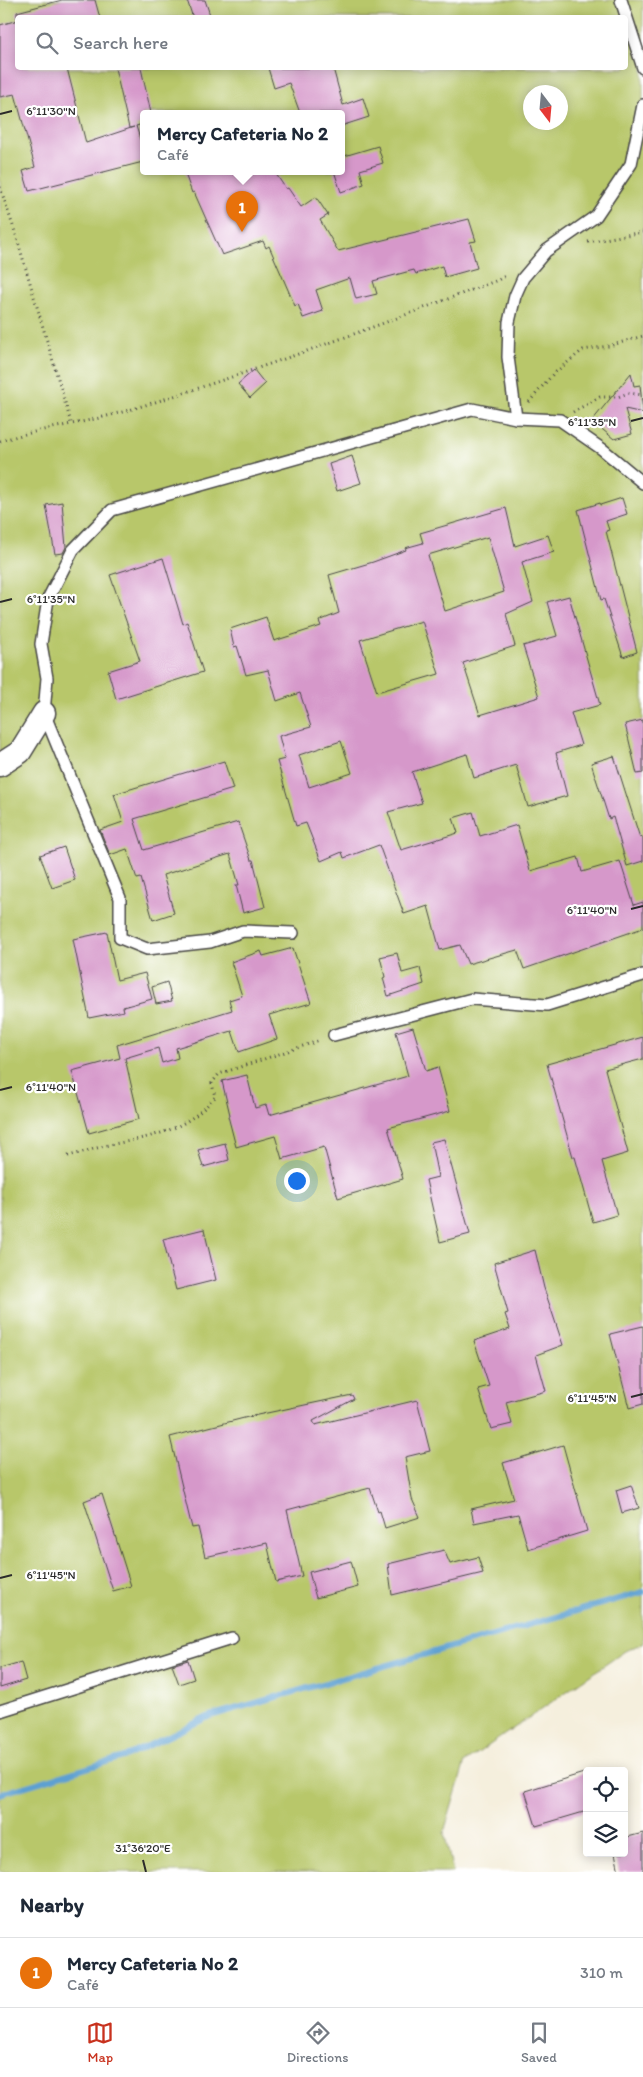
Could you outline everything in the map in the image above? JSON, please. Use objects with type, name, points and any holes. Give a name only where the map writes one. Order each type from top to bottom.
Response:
[{"type":"street","points":[[0,765],[20,752],[44,713]]},
{"type":"lane","points":[[621,0],[626,15]]},
{"type":"lane","points":[[628,22],[643,68]]},
{"type":"lane","points":[[516,418],[508,357],[509,322],[515,296],[523,278],[546,251],[596,216],[631,164],[643,105]]},
{"type":"lane","points":[[293,933],[243,931],[210,942],[147,948],[120,938],[120,898],[44,713],[47,678],[41,644],[48,599],[73,550],[112,510],[472,409],[516,418],[560,420],[602,449],[643,483]]},
{"type":"lane","points":[[334,1036],[472,999],[547,1005],[643,975]]},
{"type":"lane","points":[[0,1711],[232,1638]]},
{"type":"path","points":[[0,187],[71,423]]},
{"type":"path","points":[[584,243],[643,232]]},
{"type":"path","points":[[0,441],[127,410],[253,370],[405,316],[498,280],[514,270]]},
{"type":"path","points":[[516,418],[553,374],[584,350],[609,346],[643,336]]},
{"type":"path","points":[[560,420],[600,397],[618,397],[628,393],[643,395]]},
{"type":"path","points":[[68,1156],[110,1145],[153,1137],[180,1125],[198,1113],[215,1097],[212,1083],[219,1074],[334,1036]]},
{"type":"green space","points":[[0,0],[643,0],[643,1643],[625,1651],[465,1762],[444,1832],[453,1872],[0,1872]]},
{"type":"building","points":[[62,0],[95,0],[99,15],[17,15],[17,12]]},
{"type":"building","points":[[187,0],[205,0],[210,15],[192,15]]},
{"type":"building","points":[[15,21],[15,70],[68,70],[86,143],[134,127],[129,128],[115,70],[141,70],[150,110],[140,110],[140,125],[136,126],[140,139],[140,163],[29,191],[23,171],[35,167],[15,94],[0,97],[0,25]]},
{"type":"building","points":[[269,70],[334,70],[343,105],[363,98],[369,117],[345,125],[345,110],[299,110],[289,83],[274,88]]},
{"type":"building","points":[[378,146],[383,163],[360,170],[364,184],[341,192],[335,175],[345,175],[345,156]]},
{"type":"building","points":[[185,175],[277,175],[301,207],[316,197],[328,215],[320,220],[338,251],[469,219],[476,241],[470,242],[477,268],[445,277],[442,266],[416,274],[414,270],[373,281],[377,294],[356,299],[350,278],[316,290],[323,311],[303,318],[298,304],[295,306],[269,246],[266,248],[263,241],[222,255],[194,192],[192,193]]},
{"type":"building","points":[[254,370],[265,384],[250,398],[238,384]]},
{"type":"building","points":[[631,373],[634,386],[640,385],[643,413],[625,409],[632,434],[614,439],[592,421]]},
{"type":"building","points":[[352,456],[361,483],[337,491],[329,464]]},
{"type":"building","points":[[622,498],[627,514],[606,521],[609,530],[606,531],[637,652],[623,657],[604,599],[601,600],[578,510]]},
{"type":"building","points":[[62,502],[66,547],[63,553],[55,554],[46,505]]},
{"type":"building","points":[[506,508],[515,546],[548,535],[554,552],[522,562],[533,602],[506,614],[515,646],[463,663],[480,715],[539,697],[523,646],[557,636],[547,602],[569,596],[600,705],[571,713],[581,745],[556,753],[567,796],[528,807],[516,765],[474,778],[467,754],[412,772],[422,803],[388,812],[401,850],[458,833],[453,818],[473,812],[480,836],[517,825],[530,871],[578,857],[582,872],[620,861],[634,905],[643,902],[643,928],[524,969],[517,950],[468,964],[460,945],[440,950],[428,906],[404,914],[379,845],[344,858],[342,852],[321,861],[306,823],[296,826],[277,761],[285,759],[279,736],[311,727],[300,693],[277,701],[268,670],[246,675],[237,646],[234,647],[230,629],[266,617],[274,641],[321,626],[319,621],[339,613],[329,575],[373,562],[406,550],[405,548],[423,543],[420,533]],"holes":[[[488,537],[504,592],[445,611],[428,555]],[[422,621],[439,674],[377,692],[360,640]],[[341,741],[352,773],[309,787],[299,755]]]},
{"type":"building","points":[[163,558],[183,624],[187,622],[203,672],[116,699],[108,671],[140,661],[110,575]]},
{"type":"building","points":[[643,720],[643,773],[637,774],[625,724]]},
{"type":"building","points":[[614,756],[640,838],[643,837],[643,861],[627,866],[613,817],[609,819],[591,763]]},
{"type":"building","points":[[224,761],[233,789],[134,819],[144,850],[238,822],[251,860],[253,860],[265,907],[243,913],[236,885],[239,885],[230,854],[163,875],[174,913],[153,920],[141,878],[137,879],[127,849],[110,855],[100,830],[123,822],[114,794]]},
{"type":"building","points":[[64,847],[75,880],[52,888],[40,855]]},
{"type":"building","points":[[107,932],[117,980],[145,973],[152,999],[123,1007],[124,1011],[89,1018],[73,939]]},
{"type":"building","points":[[293,948],[311,1003],[269,1015],[277,1039],[239,1052],[232,1031],[176,1048],[178,1058],[162,1063],[158,1048],[125,1058],[139,1119],[89,1133],[72,1071],[120,1058],[117,1045],[232,1010],[229,1000],[242,996],[231,962],[261,951],[263,956]]},
{"type":"building","points":[[397,953],[402,973],[420,968],[424,984],[388,996],[380,957]]},
{"type":"building","points":[[167,982],[172,1001],[156,1004],[152,987]]},
{"type":"building","points":[[413,1027],[426,1071],[438,1067],[450,1111],[388,1128],[403,1179],[338,1198],[324,1147],[282,1159],[275,1136],[236,1147],[222,1081],[247,1075],[255,1108],[266,1105],[269,1115],[408,1076],[396,1032]]},
{"type":"building","points":[[643,1037],[643,1059],[605,1069],[628,1153],[602,1161],[617,1215],[593,1222],[547,1064]]},
{"type":"building","points":[[444,1139],[470,1234],[440,1242],[426,1180],[438,1177],[431,1142]]},
{"type":"building","points":[[225,1143],[229,1160],[203,1167],[198,1150]]},
{"type":"building","points":[[204,1229],[216,1280],[176,1290],[163,1239]]},
{"type":"building","points":[[535,1250],[544,1288],[563,1345],[536,1355],[546,1391],[506,1402],[512,1424],[491,1429],[478,1389],[489,1386],[474,1341],[510,1329],[505,1314],[508,1313],[494,1263]]},
{"type":"building","points":[[643,1326],[643,1404],[629,1408],[610,1334]]},
{"type":"building","points":[[352,1395],[354,1399],[313,1421],[315,1425],[417,1400],[430,1451],[405,1457],[412,1499],[420,1517],[385,1528],[370,1488],[287,1510],[302,1576],[276,1582],[267,1543],[205,1557],[198,1527],[192,1528],[170,1437],[248,1417]]},
{"type":"building","points":[[563,1445],[587,1531],[528,1549],[518,1514],[474,1523],[471,1509],[514,1499],[503,1463]]},
{"type":"building","points":[[631,1485],[639,1508],[622,1513],[616,1490]]},
{"type":"building","points":[[102,1494],[131,1586],[113,1591],[84,1501]]},
{"type":"building","points":[[444,1550],[450,1564],[478,1557],[483,1573],[392,1595],[388,1564]]},
{"type":"building","points":[[351,1561],[358,1587],[316,1598],[309,1572]]},
{"type":"building","points":[[188,1660],[194,1679],[179,1684],[172,1665]]},
{"type":"building","points":[[21,1662],[26,1680],[0,1688],[0,1668]]},
{"type":"building","points":[[583,1773],[583,1812],[536,1826],[525,1791]]},
{"type":"building","points":[[643,1833],[643,1872],[619,1872],[616,1857],[628,1857],[628,1837]]},
{"type":"waterway","points":[[0,1794],[127,1756],[210,1716],[643,1592]]},
{"type":"place","name":"Mercy Cafeteria No 2","points":[[242,232]]}]
